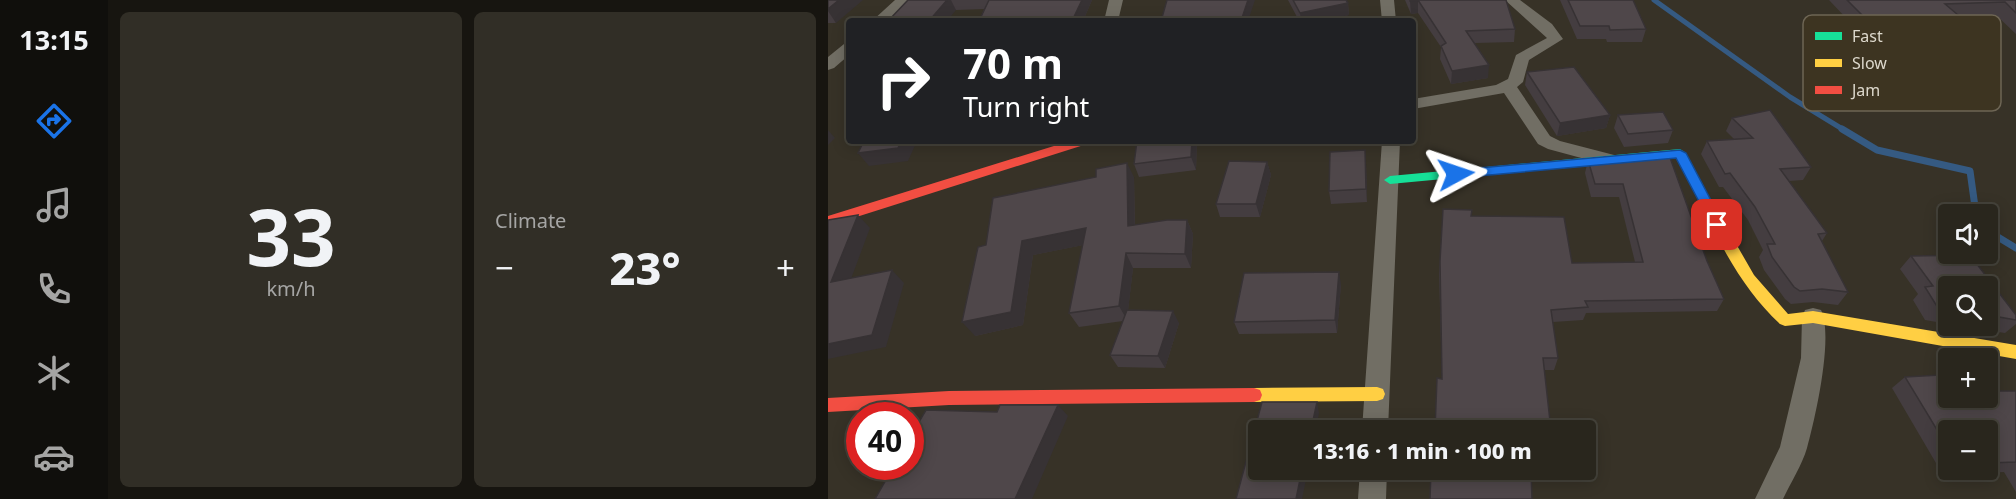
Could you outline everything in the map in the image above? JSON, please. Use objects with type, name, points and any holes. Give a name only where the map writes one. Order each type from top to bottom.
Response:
[{"type":"street","points":[[882,18],[903,0]]},
{"type":"street","points":[[1112,18],[1116,0]]},
{"type":"street","points":[[1387,0],[1389,18]]},
{"type":"street","points":[[1416,103],[1508,86],[1515,82],[1522,58],[1555,39],[1551,29],[1526,13],[1512,0]]},
{"type":"street","points":[[828,65],[846,50]]},
{"type":"street","points":[[1508,86],[1544,140],[1554,145],[1611,160]]},
{"type":"street","points":[[828,221],[1073,144]]},
{"type":"street","points":[[1376,420],[1391,144]]},
{"type":"street","points":[[1390,180],[1680,153],[1726,242],[1772,310],[1785,320],[1812,317],[2016,352]]},
{"type":"street","points":[[1769,499],[1793,449],[1813,358],[1812,317]]},
{"type":"street","points":[[828,405],[949,398],[1377,394]]},
{"type":"street","points":[[1372,499],[1373,480]]},
{"type":"building","points":[[828,0],[839,0],[828,9]]},
{"type":"building","points":[[908,0],[947,0],[932,18],[891,18]]},
{"type":"building","points":[[989,0],[1082,0],[1073,18],[980,18]]},
{"type":"building","points":[[1167,0],[1248,0],[1242,18],[1162,18]]},
{"type":"building","points":[[1293,0],[1346,0],[1348,3],[1300,13]]},
{"type":"building","points":[[1418,0],[1506,0],[1515,29],[1466,31],[1489,65],[1452,71],[1441,46],[1446,43]]},
{"type":"building","points":[[1568,0],[1633,0],[1646,29],[1610,30],[1609,26],[1580,26]]},
{"type":"building","points":[[1847,0],[2016,0],[2016,13],[2005,2],[1945,4],[1958,15],[1862,15]]},
{"type":"building","points":[[1574,67],[1610,115],[1560,123],[1527,72]]},
{"type":"building","points":[[1770,110],[1811,167],[1780,169],[1827,233],[1818,234],[1848,292],[1822,289],[1800,291],[1794,287],[1772,257],[1767,244],[1775,244],[1755,207],[1730,173],[1725,174],[1707,141],[1753,138],[1732,118]]},
{"type":"building","points":[[1663,112],[1673,130],[1628,134],[1618,115]]},
{"type":"building","points":[[862,144],[900,144],[898,148],[858,153]]},
{"type":"building","points":[[1137,144],[1192,144],[1191,157],[1134,164]]},
{"type":"building","points":[[1365,150],[1366,189],[1329,191],[1330,152]]},
{"type":"building","points":[[1668,152],[1707,261],[1724,299],[1585,301],[1588,307],[1551,310],[1558,358],[1543,358],[1550,420],[1435,420],[1437,378],[1442,379],[1440,261],[1443,209],[1472,210],[1471,216],[1564,217],[1572,263],[1643,262],[1623,184],[1595,184],[1588,160],[1641,160],[1638,155]]},
{"type":"building","points":[[1229,161],[1267,162],[1256,204],[1216,204]]},
{"type":"building","points":[[1127,163],[1128,226],[1167,220],[1187,220],[1185,254],[1126,253],[1119,306],[1069,313],[1086,228],[1022,241],[1011,312],[962,322],[978,247],[986,245],[993,198],[1096,177],[1096,169]]},
{"type":"building","points":[[858,215],[831,282],[892,270],[872,335],[828,344],[828,220]]},
{"type":"building","points":[[1911,256],[1938,256],[1938,264],[1977,264],[1986,276],[1938,276],[1938,308],[1925,287],[1933,286]]},
{"type":"building","points":[[1339,272],[1335,320],[1234,322],[1244,273]]},
{"type":"building","points":[[1998,292],[2016,315],[2016,320],[1998,317]]},
{"type":"building","points":[[1127,310],[1173,311],[1158,356],[1110,355]]},
{"type":"building","points":[[1938,375],[1938,408],[1998,408],[1998,391],[2016,391],[2016,462],[1998,463],[1998,420],[1938,420],[1938,431],[1905,377]]},
{"type":"building","points":[[1262,402],[1317,402],[1313,420],[1257,420]]},
{"type":"building","points":[[1000,405],[1058,405],[1015,499],[875,499],[886,480],[924,480],[924,413],[926,410],[997,412]]},
{"type":"building","points":[[1248,454],[1248,480],[1300,480],[1296,499],[1236,499]]},
{"type":"building","points":[[1431,480],[1531,480],[1532,499],[1430,499]]},
{"type":"waterway","points":[[1654,0],[1803,105]]},
{"type":"waterway","points":[[1813,111],[1844,130]]},
{"type":"waterway","points":[[1842,129],[1877,150],[1970,171],[1975,204]]},
{"type":"waterway","points":[[1998,237],[2016,248]]},
{"type":"traffic: fast","points":[[1390,180],[1680,153],[1701,193]]},
{"type":"traffic: slow","points":[[1701,193],[1727,243],[1749,278],[1761,295],[1785,320],[1813,317],[2016,352]]},
{"type":"traffic: slow","points":[[1254,395],[1377,394]]},
{"type":"traffic: jam","points":[[828,221],[1073,144]]},
{"type":"traffic: jam","points":[[828,405],[949,398],[1254,395]]},
{"type":"route","points":[[1456,174],[1680,153],[1717,225]]}]
